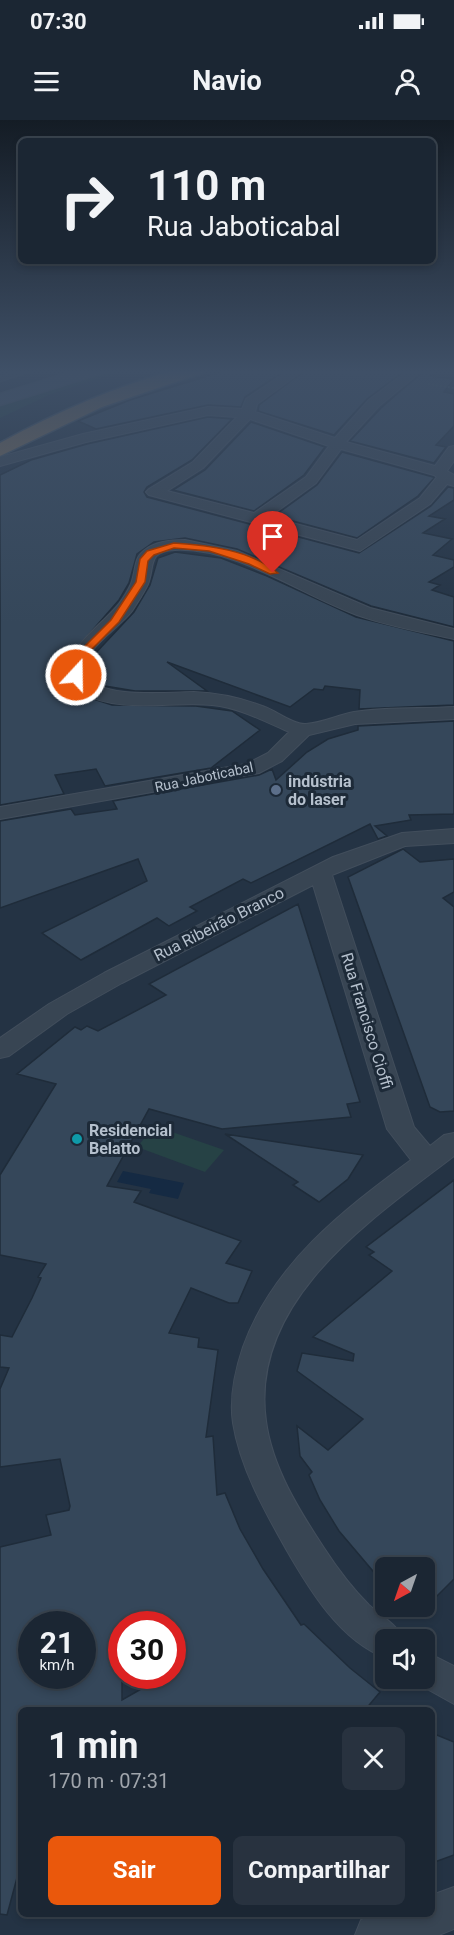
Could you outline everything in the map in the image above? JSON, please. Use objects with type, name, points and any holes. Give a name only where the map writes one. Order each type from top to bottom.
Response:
[{"type":"street","points":[[0,462],[29,454]]},
{"type":"street","points":[[208,454],[198,465],[153,491],[255,520],[364,546],[425,501],[446,477],[453,454]]},
{"type":"street","points":[[255,520],[311,480],[331,454]]},
{"type":"street","points":[[370,454],[446,477]]},
{"type":"street","points":[[454,634],[364,612],[231,554],[210,548],[174,546],[150,553],[143,561],[141,582],[130,599],[115,622],[80,656],[75,666],[76,675],[85,685],[115,697],[137,700],[184,698],[230,702],[256,710],[302,731],[355,718],[454,713]]},
{"type":"street","name":"Rua Jaboticabal","points":[[0,813],[252,769],[274,757],[302,731]]},
{"type":"street","name":"Rua Ribeirão Branco","points":[[0,1050],[58,1009],[113,978],[320,873],[372,849],[402,840],[454,836]]},
{"type":"street","name":"Rua Francisco Cioffi","points":[[320,873],[401,1130],[427,1162]]},
{"type":"street","points":[[375,1631],[339,1598],[307,1555],[270,1487],[250,1429],[250,1383],[262,1334],[284,1291],[330,1238],[454,1142]]},
{"type":"street","points":[[435,1675],[454,1686]]},
{"type":"street","points":[[435,1915],[454,1908]]},
{"type":"street","points":[[376,1935],[397,1930],[431,1917]]},
{"type":"green space","points":[[155,1126],[224,1150],[205,1172],[137,1147]]},
{"type":"water","points":[[123,1171],[184,1183],[178,1199],[149,1193],[151,1189],[117,1182]]},
{"type":"building","points":[[53,454],[198,454],[192,460],[147,487],[144,492],[147,497],[359,553],[431,506],[448,487],[454,488],[454,500],[429,516],[445,519],[423,533],[452,539],[433,555],[454,560],[454,567],[429,582],[440,585],[432,590],[454,597],[454,627],[371,606],[237,549],[185,538],[154,542],[137,554],[129,583],[119,600],[69,657],[65,670],[68,683],[81,695],[112,705],[196,706],[232,711],[260,730],[211,768],[105,786],[96,769],[55,775],[64,794],[0,805],[0,475],[31,460]]},
{"type":"building","points":[[221,454],[320,454],[304,475],[254,511],[173,490],[205,470]]},
{"type":"building","points":[[341,454],[348,454],[434,478],[418,496],[357,538],[274,516],[317,485]]},
{"type":"building","points":[[398,454],[441,454],[434,463]]},
{"type":"building","points":[[175,552],[221,558],[267,576],[356,617],[454,641],[454,705],[359,709],[360,690],[325,686],[323,690],[314,689],[290,707],[167,662],[207,691],[135,691],[105,686],[94,680],[89,673],[91,658],[134,612],[150,585],[158,558]]},
{"type":"building","points":[[454,721],[454,814],[409,815],[411,820],[375,826],[387,836],[378,839],[370,824],[251,883],[243,879],[190,907],[197,911],[169,926],[157,918],[81,960],[42,933],[147,881],[138,859],[0,908],[0,821],[71,809],[75,815],[117,809],[113,801],[259,775],[272,769],[276,780],[307,752],[328,739],[358,730],[358,726]]},
{"type":"building","points":[[403,849],[420,862],[454,859],[454,892],[443,898],[454,907],[454,1111],[440,1112],[430,1107],[348,877]]},
{"type":"building","points":[[298,904],[360,1102],[347,1104],[351,1117],[222,1129],[149,1109],[107,1186],[141,1191],[134,1202],[241,1241],[226,1263],[252,1271],[238,1303],[229,1303],[191,1288],[169,1333],[199,1338],[198,1347],[218,1350],[206,1437],[213,1436],[217,1495],[225,1493],[240,1529],[263,1569],[301,1625],[304,1624],[350,1668],[380,1692],[368,1707],[18,1707],[18,1874],[7,1915],[0,1914],[0,1547],[51,1535],[46,1515],[69,1510],[70,1506],[60,1459],[0,1467],[0,1389],[9,1368],[0,1367],[0,1335],[12,1337],[46,1264],[0,1255],[0,1175],[56,1084],[17,1074],[75,1027],[81,1030],[87,1026],[98,1031],[166,995],[149,984]]},
{"type":"building","points":[[225,1134],[363,1155],[348,1179],[319,1202],[293,1185],[298,1182]]},
{"type":"building","points":[[454,1180],[454,1579],[435,1598],[435,1557],[375,1557],[375,1574],[339,1531],[320,1500],[309,1475],[312,1472],[300,1456],[297,1426],[328,1450],[363,1419],[297,1371],[302,1353],[353,1361],[354,1354],[313,1337],[392,1271],[369,1255],[374,1252],[366,1247]]},
{"type":"building","points":[[435,1734],[454,1742],[454,1855],[435,1862]]},
{"type":"place","name":"indústria do laser","points":[[276,790]]},
{"type":"place","name":"Residencial Belatto","points":[[77,1139]]},
{"type":"route","points":[[76,675],[75,666],[80,656],[115,622],[141,582],[143,561],[150,553],[174,546],[210,548],[252,562],[273,573]]}]
